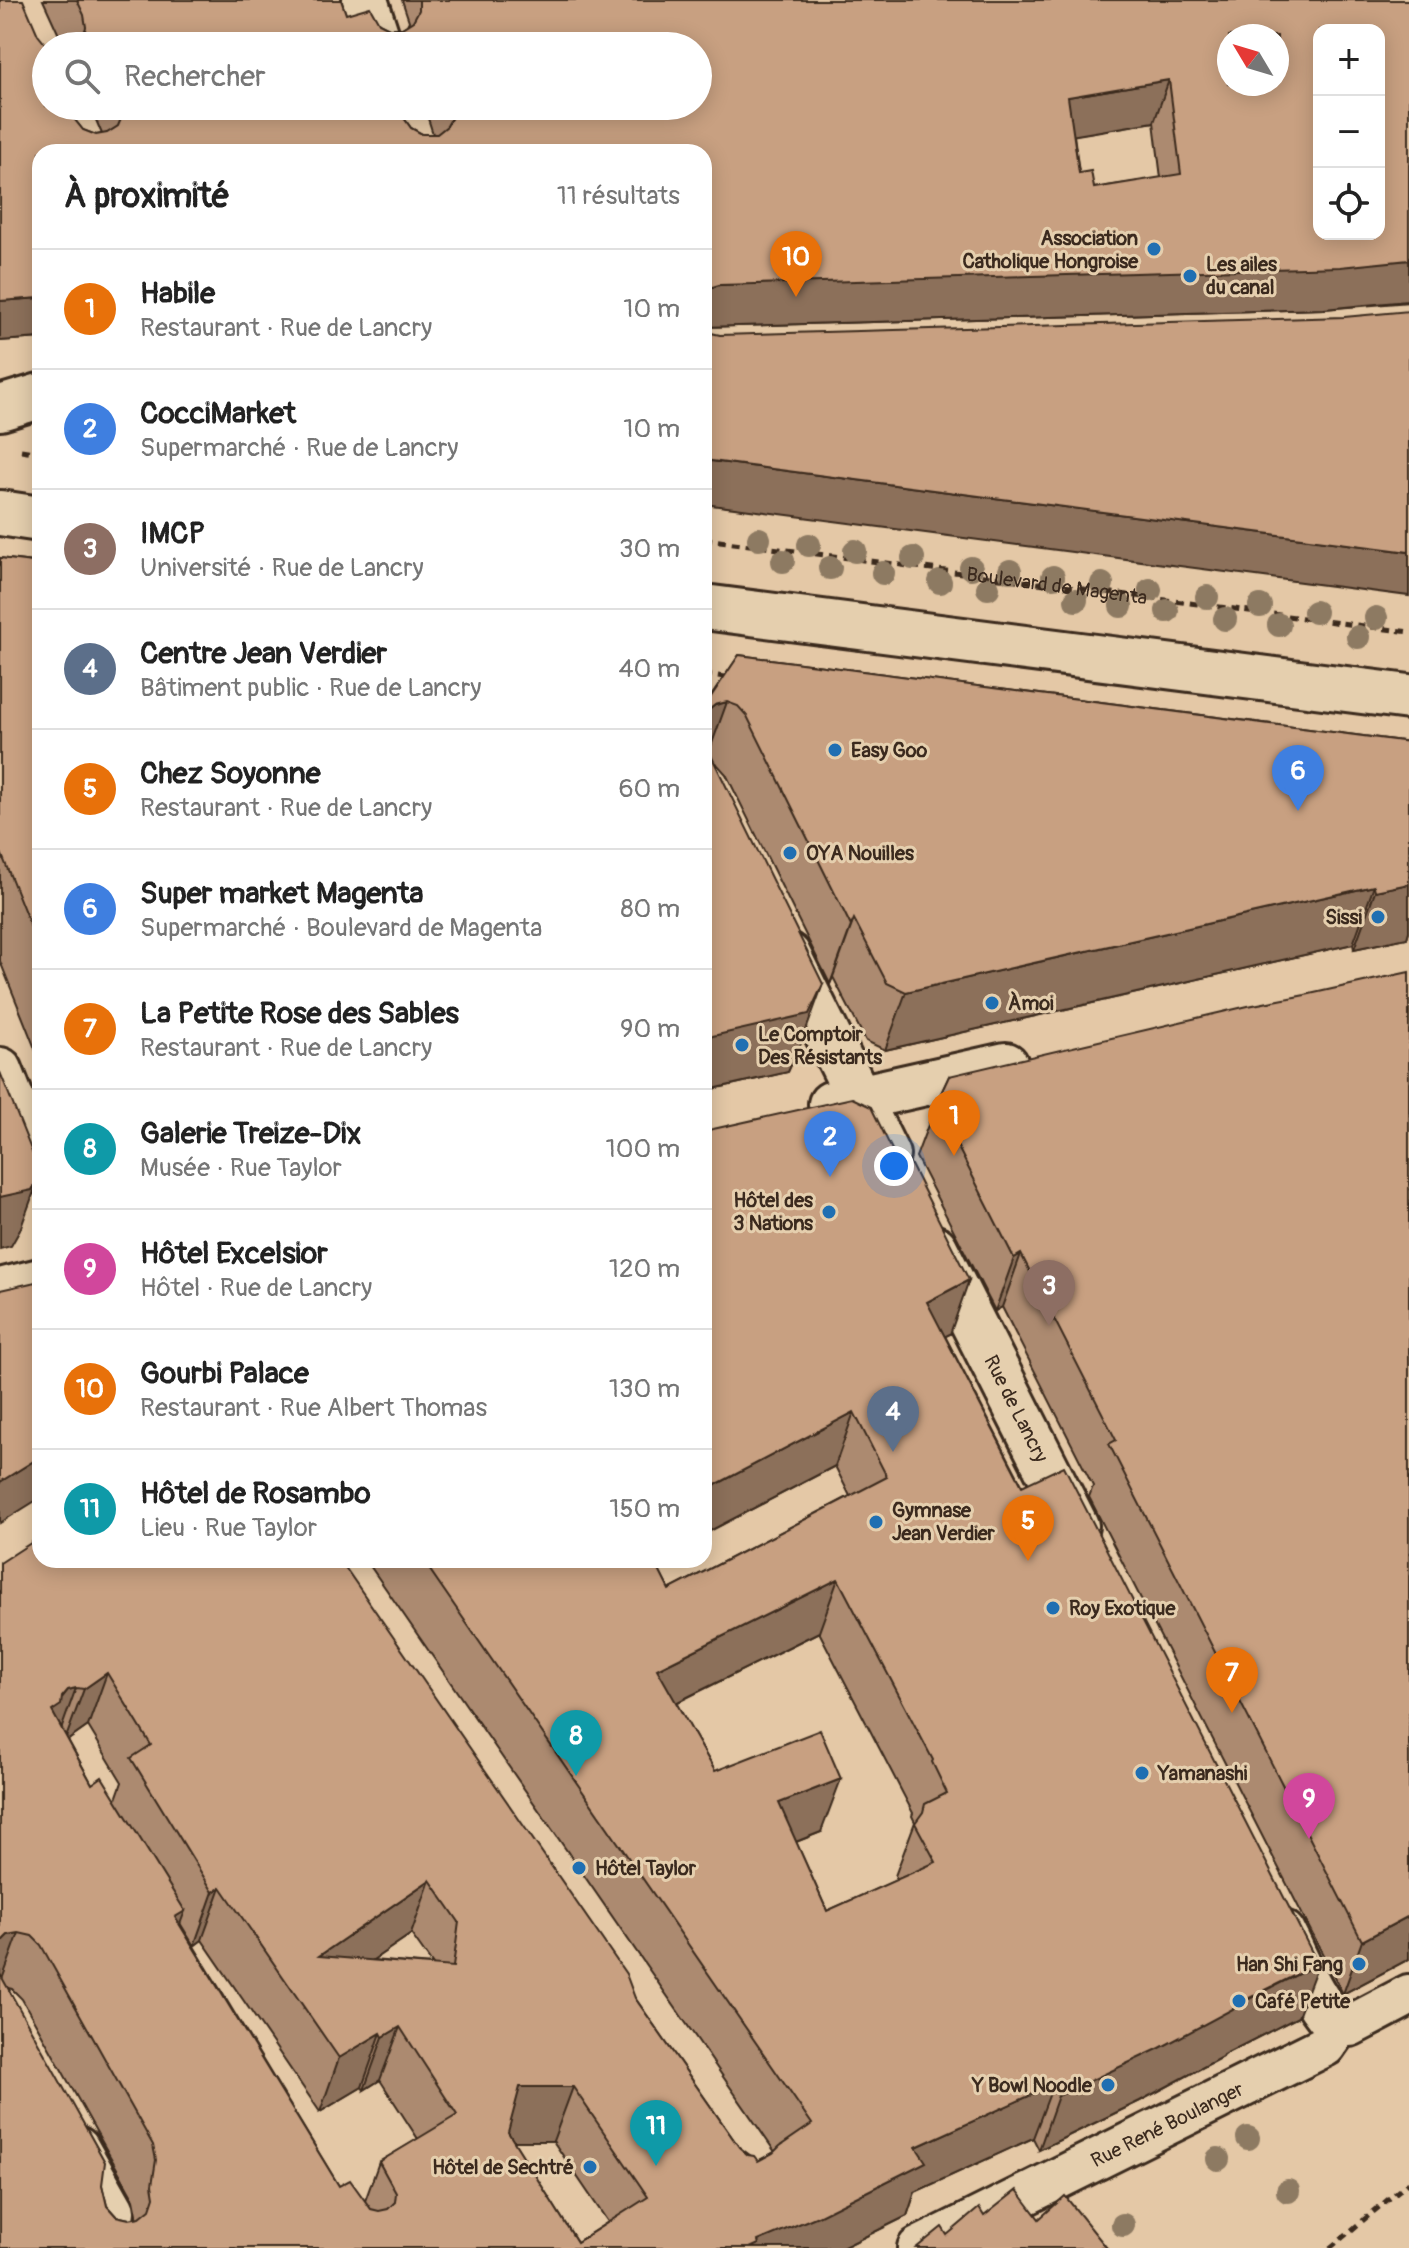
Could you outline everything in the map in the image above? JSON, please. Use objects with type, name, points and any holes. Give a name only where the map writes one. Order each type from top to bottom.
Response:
[{"type":"street","points":[[365,0],[375,32]]},
{"type":"street","points":[[0,408],[32,398]]},
{"type":"street","points":[[0,513],[32,518]]},
{"type":"street","points":[[712,608],[1409,697]]},
{"type":"street","name":"Rue de Lancry","points":[[771,921],[1097,1567]]},
{"type":"street","points":[[798,1111],[1041,1057]]},
{"type":"street","points":[[0,1070],[32,1151]]},
{"type":"street","points":[[0,1291],[32,1283]]},
{"type":"street","points":[[1263,1892],[1320,2005],[1339,2026]]},
{"type":"street","name":"Rue René Boulanger","points":[[918,2248],[1325,2046],[1339,2026],[1350,2026],[1409,1995]]},
{"type":"street","points":[[60,2118],[112,2211],[107,2242],[110,2248]]},
{"type":"path","name":"Boulevard de Magenta","points":[[712,540],[1409,632]]},
{"type":"path","points":[[712,675],[744,680]]},
{"type":"path","points":[[1330,2248],[1409,2182]]},
{"type":"building","points":[[0,0],[23,0],[37,32],[32,32],[32,120],[75,120],[83,130],[96,135],[107,133],[118,126],[120,120],[405,120],[411,128],[422,134],[437,134],[450,120],[712,120],[712,32],[84,32],[84,15],[77,0],[341,0],[346,14],[370,7],[379,23],[389,28],[402,28],[413,21],[419,10],[419,0],[1409,0],[1409,260],[1340,267],[712,287],[712,144],[32,144],[32,299],[0,301]],"holes":[[[1169,80],[1181,174],[1094,188],[1091,171],[1079,173],[1068,97]]]},
{"type":"building","points":[[1409,311],[1409,552],[712,461],[712,333],[1344,317]]},
{"type":"building","points":[[0,558],[32,562],[32,930],[0,850]]},
{"type":"building","points":[[739,655],[1409,742],[1409,884],[1375,891],[1374,886],[906,992],[887,983],[854,919],[851,926],[747,716],[738,706],[727,702],[712,707],[712,695]]},
{"type":"building","points":[[712,757],[823,984],[809,1014],[712,1036]]},
{"type":"building","points":[[1409,972],[1409,1916],[1362,1941],[1109,1444],[1116,1440],[1021,1254],[1014,1258],[936,1104],[949,1076]]},
{"type":"building","points":[[0,1072],[32,1152],[32,1190],[0,1197]]},
{"type":"building","points":[[852,1098],[871,1107],[903,1172],[909,1161],[969,1280],[927,1302],[1022,1486],[1064,1466],[1318,1964],[1241,2002],[1160,2048],[1058,2096],[1053,2085],[916,2147],[926,2162],[818,2216],[758,2241],[759,2244],[750,2248],[0,2248],[0,1974],[105,2162],[102,2185],[107,2206],[116,2216],[129,2219],[140,2217],[150,2209],[154,2197],[152,2185],[156,2160],[153,2145],[41,1945],[32,1936],[19,1933],[8,1935],[0,1943],[0,1563],[32,1542],[32,1568],[346,1568],[626,1974],[635,1998],[739,2147],[758,2161],[812,2124],[429,1568],[658,1568],[669,1590],[887,1477],[854,1412],[712,1487],[712,1129]],"holes":[[[838,1579],[933,1760],[947,1793],[925,1804],[915,1823],[936,1862],[827,1911],[779,1803],[841,1779],[820,1730],[715,1771],[657,1669]],[[107,1673],[151,1745],[131,1758],[213,1892],[221,1887],[339,2058],[381,2033],[383,2037],[400,2027],[457,2115],[379,2162],[396,2193],[395,2202],[388,2209],[371,2209],[350,2180],[339,2186],[175,1917],[185,1911],[102,1777],[92,1784],[52,1711],[61,1705],[62,1697],[68,1690],[84,1689]],[[430,1880],[459,1922],[453,1967],[319,1956]],[[520,2087],[573,2087],[648,2197],[577,2242],[508,2132]]]},
{"type":"building","points":[[32,1283],[32,1462],[0,1482],[0,1290]]},
{"type":"building","points":[[1017,2190],[1039,2219],[1065,2196],[1107,2248],[916,2248],[942,2227],[947,2235],[979,2208],[984,2216]]},
{"type":"place","name":"Association Catholique Hongroise","points":[[1154,249]]},
{"type":"place","name":"Les ailes du canal","points":[[1190,276]]},
{"type":"place","name":"Gourbi Palace","points":[[796,297]]},
{"type":"place","name":"Easy Goo","points":[[835,750]]},
{"type":"place","name":"Super market Magenta","points":[[1298,811]]},
{"type":"place","name":"OYA Nouilles","points":[[790,853]]},
{"type":"place","name":"Sissi","points":[[1378,917]]},
{"type":"place","name":"Àmoi","points":[[992,1003]]},
{"type":"place","name":"Le Comptoir Des Résistants","points":[[742,1045]]},
{"type":"place","name":"Habile","points":[[954,1156]]},
{"type":"place","name":"CocciMarket","points":[[830,1177]]},
{"type":"place","name":"Hôtel des 3 Nations","points":[[829,1212]]},
{"type":"place","name":"IMCP","points":[[1049,1326]]},
{"type":"place","name":"Centre Jean Verdier","points":[[893,1452]]},
{"type":"place","name":"Gymnase Jean Verdier","points":[[876,1522]]},
{"type":"place","name":"Chez Soyonne","points":[[1028,1561]]},
{"type":"place","name":"Roy Exotique","points":[[1053,1608]]},
{"type":"place","name":"La Petite Rose des Sables","points":[[1232,1713]]},
{"type":"place","name":"Yamanashi","points":[[1142,1773]]},
{"type":"place","name":"Galerie Treize-Dix","points":[[576,1776]]},
{"type":"place","name":"Hôtel Excelsior","points":[[1309,1839]]},
{"type":"place","name":"Hôtel Taylor","points":[[579,1868]]},
{"type":"place","name":"Han Shi Fang","points":[[1359,1964]]},
{"type":"place","name":"Café Petite","points":[[1239,2001]]},
{"type":"place","name":"Y Bowl Noodle","points":[[1108,2085]]},
{"type":"place","name":"Hôtel de Rosambo","points":[[656,2166]]},
{"type":"place","name":"Hôtel de Sechtré","points":[[590,2167]]}]
